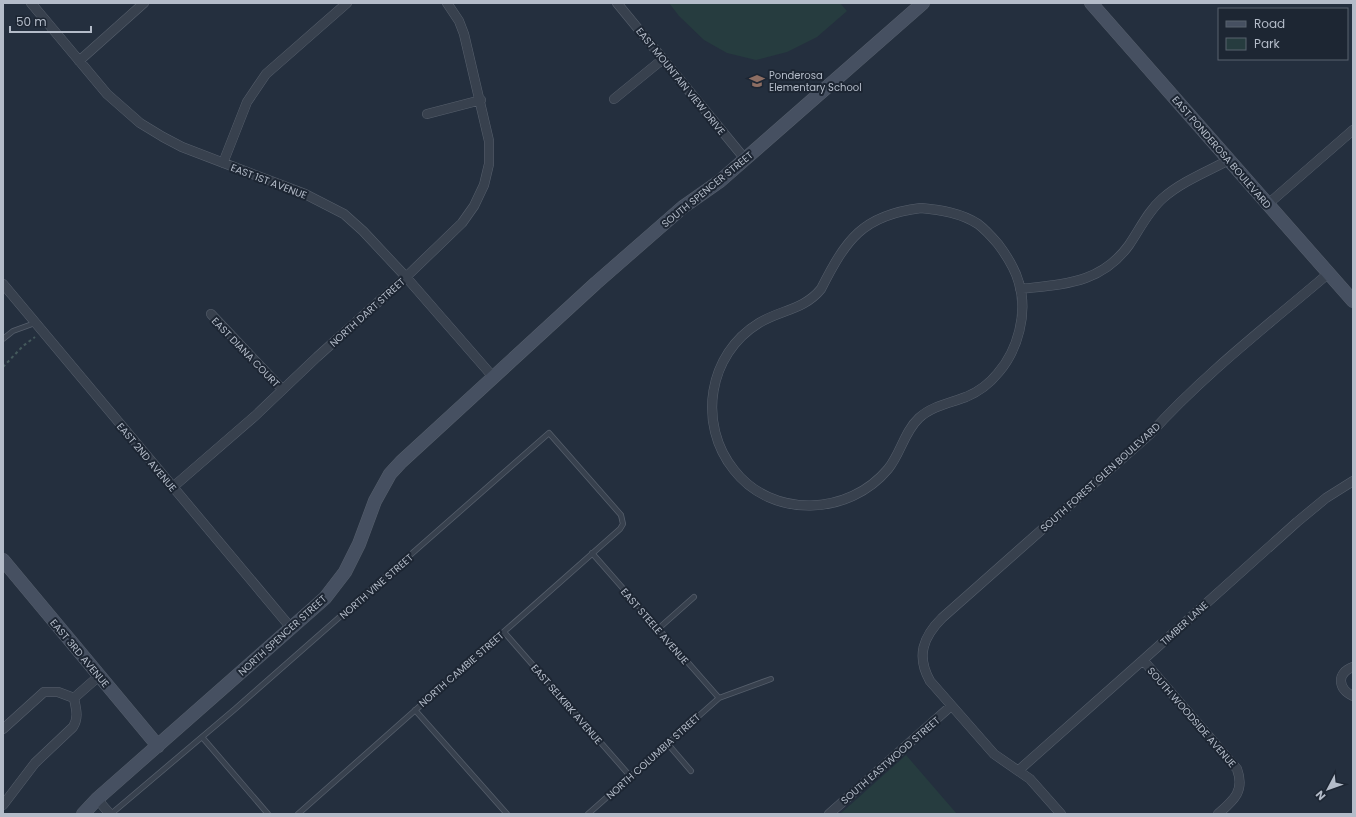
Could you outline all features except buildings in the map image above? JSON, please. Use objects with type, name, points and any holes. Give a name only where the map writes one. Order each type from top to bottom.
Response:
[{"type":"street","name":"EAST 1ST AVENUE","points":[[31,3],[107,94],[140,123],[182,147],[305,194],[344,214],[363,231],[406,277],[494,378]]},
{"type":"street","points":[[79,61],[144,3]]},
{"type":"street","points":[[223,163],[247,102],[266,74],[347,3]]},
{"type":"street","name":"NORTH DART STREET","points":[[173,487],[255,416],[282,389],[406,277],[462,223],[474,206],[487,174],[490,152],[487,126],[464,34],[459,21],[447,3]]},
{"type":"street","name":"EAST MOUNTAIN VIEW DRIVE","points":[[617,3],[745,159]]},
{"type":"street","name":"SOUTH SPENCER STREET","points":[[494,378],[596,283],[683,207],[720,181],[922,3]]},
{"type":"street","name":"EAST PONDEROSA BOULEVARD","points":[[1091,3],[1353,301]]},
{"type":"street","points":[[614,99],[663,59]]},
{"type":"street","points":[[427,114],[481,100]]},
{"type":"street","points":[[1268,204],[1353,130]]},
{"type":"street","points":[[1020,288],[1071,283],[1089,278],[1100,272],[1116,260],[1128,246],[1147,216],[1164,197],[1178,187],[1230,160]]},
{"type":"street","points":[[921,208],[944,211],[962,216],[977,223],[989,234],[1006,255],[1019,282],[1020,288],[1022,313],[1021,322],[1016,340],[1005,365],[990,382],[973,393],[936,407],[922,415],[908,432],[888,469],[878,480],[858,493],[846,499],[818,506],[788,503],[770,498],[743,480],[731,467],[723,454],[714,431],[712,414],[713,386],[724,359],[732,346],[754,326],[772,315],[801,306],[817,294],[844,248],[861,230],[873,222],[884,216],[902,210],[921,208]]},
{"type":"street","name":"SOUTH FOREST GLEN BOULEVARD","points":[[951,706],[930,681],[924,669],[922,657],[923,647],[928,634],[942,618],[1150,434],[1175,406],[1329,273]]},
{"type":"street","name":"EAST 2ND AVENUE","points":[[3,284],[292,629]]},
{"type":"street","name":"EAST DIANA COURT","points":[[211,314],[282,389]]},
{"type":"street","name":"NORTH SPENCER STREET","points":[[83,814],[97,799],[326,598],[345,572],[359,544],[375,501],[390,474],[414,449],[494,378]]},
{"type":"street","name":"TIMBER LANE","points":[[1019,770],[1297,522],[1326,498],[1353,481]]},
{"type":"street","name":"EAST 3RD AVENUE","points":[[4,564],[158,746]]},
{"type":"street","name":"SOUTH WOODSIDE AVENUE","points":[[1143,660],[1236,768],[1240,776],[1240,787],[1237,794],[1218,814]]},
{"type":"street","points":[[1353,667],[1348,668],[1341,680],[1342,687],[1346,692],[1353,696]]},
{"type":"street","points":[[74,698],[99,676]]},
{"type":"street","points":[[3,729],[44,692],[58,692],[74,698]]},
{"type":"street","points":[[3,805],[35,763],[73,727],[77,721],[74,698]]},
{"type":"street","points":[[951,706],[994,754],[1030,779],[1061,814]]},
{"type":"street","name":"SOUTH EASTWOOD STREET","points":[[829,814],[951,706]]},
{"type":"street","points":[[97,799],[110,814]]},
{"type":"lane","points":[[3,339],[13,331],[35,323]]},
{"type":"lane","name":"NORTH VINE STREET","points":[[110,814],[202,737],[549,433],[619,513],[623,524]]},
{"type":"lane","name":"NORTH CAMBIE STREET","points":[[298,814],[620,529],[623,524]]},
{"type":"lane","name":"EAST STEELE AVENUE","points":[[592,553],[719,698]]},
{"type":"lane","points":[[658,629],[694,597]]},
{"type":"lane","name":"EAST SELKIRK AVENUE","points":[[504,632],[630,776]]},
{"type":"lane","points":[[719,698],[771,679]]},
{"type":"lane","name":"NORTH COLUMBIA STREET","points":[[588,814],[719,698]]},
{"type":"lane","points":[[415,710],[507,814]]},
{"type":"lane","points":[[202,737],[268,814]]},
{"type":"lane","points":[[667,743],[691,771]]},
{"type":"path","points":[[3,367],[23,346],[43,332]]},
{"type":"green space","points":[[669,3],[840,3],[847,11],[817,37],[787,52],[756,60],[727,53],[704,40],[679,16]]},
{"type":"green space","points":[[906,755],[957,814],[840,814]]},
{"type":"place","name":"Ponderosa Elementary School","points":[[757,81]]}]
